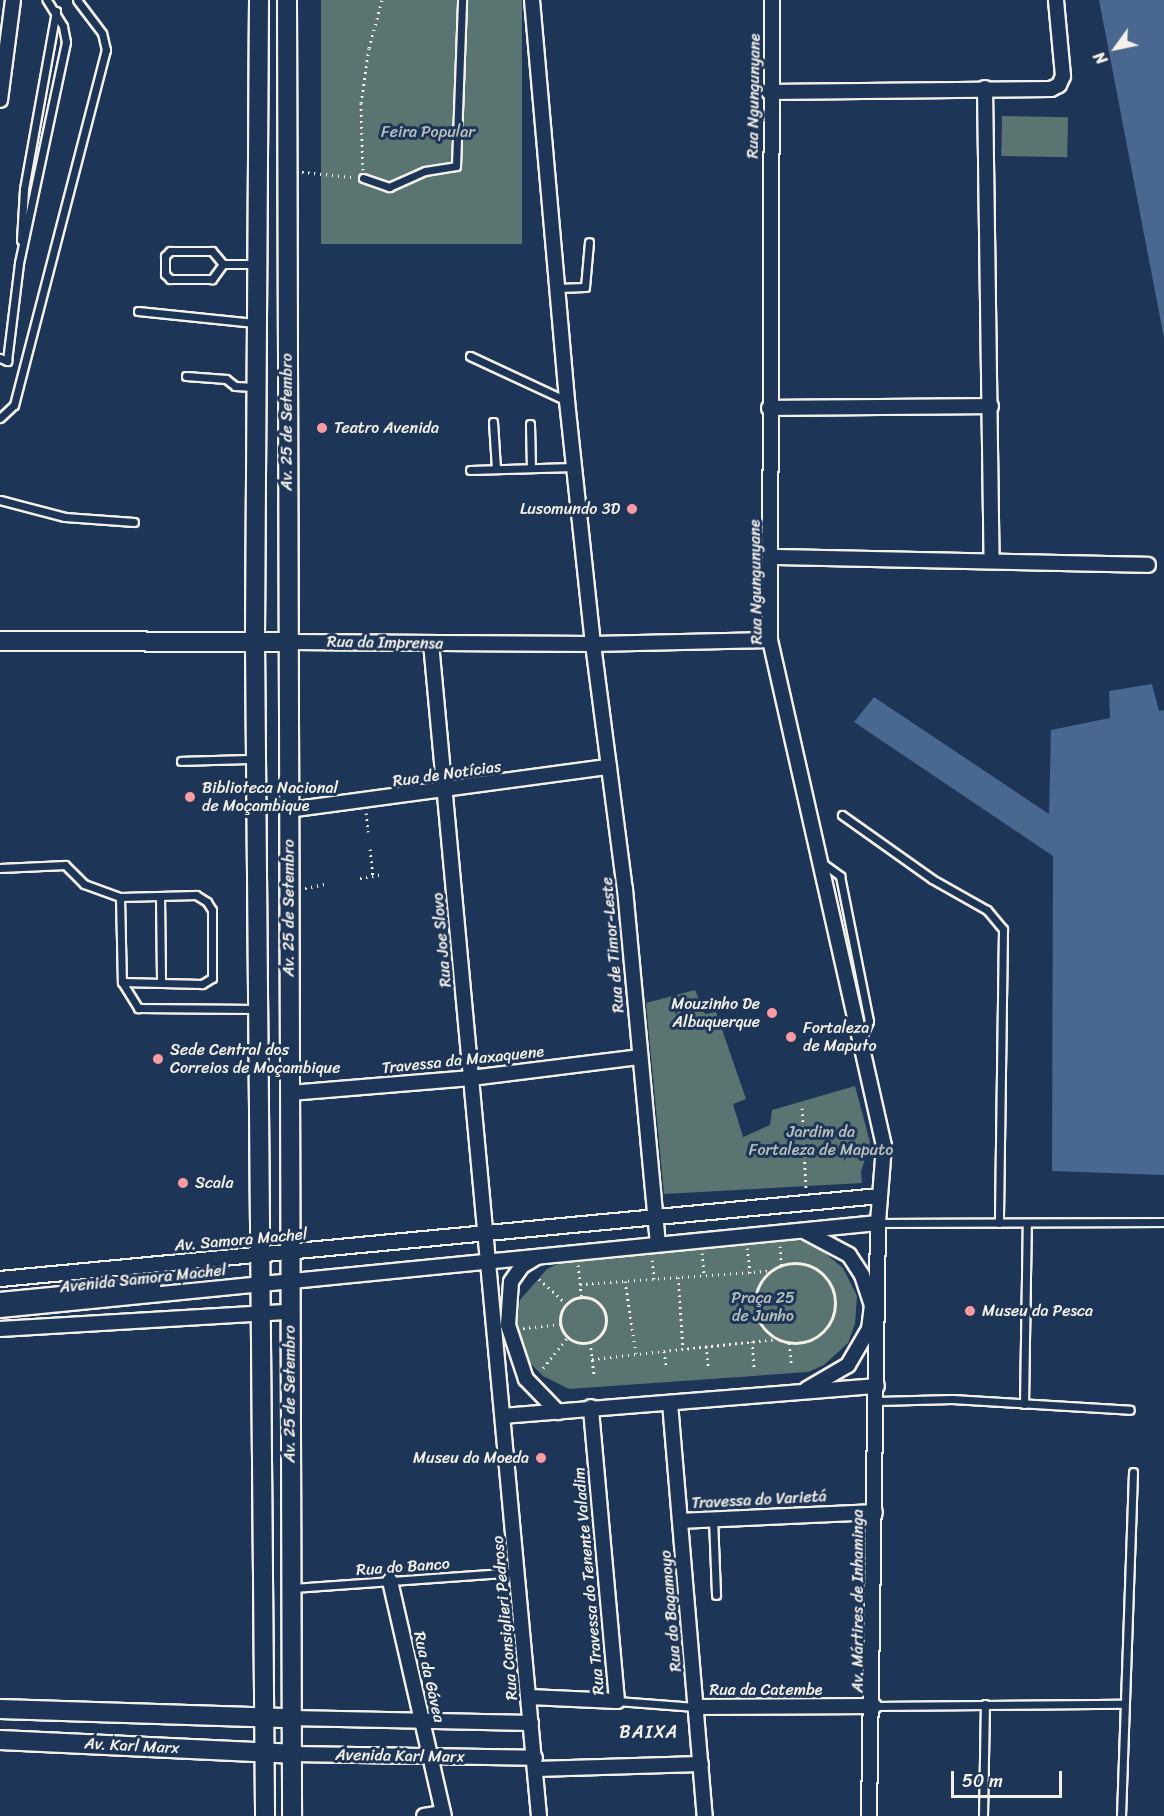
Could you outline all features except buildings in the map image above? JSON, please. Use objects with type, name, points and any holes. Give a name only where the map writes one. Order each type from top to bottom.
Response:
[{"type":"main road","name":"Av. 25 de Setembro","points":[[259,0],[255,641],[265,1753]]},
{"type":"main road","name":"Av. 25 de Setembro","points":[[287,0],[285,171],[289,642],[292,1816]]},
{"type":"main road","name":"Rua da Imprensa","points":[[0,641],[289,642]]},
{"type":"main road","name":"Av. Karl Marx","points":[[0,1708],[263,1717]]},
{"type":"main road","points":[[263,1717],[291,1718]]},
{"type":"main road","name":"Av. Karl Marx","points":[[0,1740],[265,1753]]},
{"type":"main road","points":[[265,1753],[265,1816]]},
{"type":"main road","name":"Avenida Karl Marx","points":[[265,1753],[292,1754]]},
{"type":"street","points":[[0,100],[13,0]]},
{"type":"street","name":"Rua de Timor-Leste","points":[[532,0],[574,467],[593,644],[625,889],[655,1217],[655,1248]]},
{"type":"street","name":"Rua Ngungunyane","points":[[772,0],[769,92],[769,408],[772,556],[770,640],[885,1146],[878,1223]]},
{"type":"street","points":[[769,92],[1051,89],[1059,85],[1063,76],[1056,0]]},
{"type":"street","points":[[985,88],[992,560]]},
{"type":"street","points":[[769,408],[991,406]]},
{"type":"street","points":[[772,556],[1148,565]]},
{"type":"street","name":"Rua da Imprensa","points":[[289,642],[593,644],[770,640]]},
{"type":"street","name":"Rua Joe Slovo","points":[[431,643],[486,1233]]},
{"type":"street","name":"Rua de Notícias","points":[[289,810],[445,791],[609,767]]},
{"type":"street","name":"Travessa da Maxaquene","points":[[290,1093],[471,1078],[639,1057]]},
{"type":"street","name":"Av. Samora Machel","points":[[0,1279],[880,1196]]},
{"type":"street","points":[[290,1276],[488,1261],[539,1256],[655,1248],[745,1235],[878,1223],[877,1386],[591,1407],[503,1416],[488,1261],[486,1233]]},
{"type":"street","points":[[790,1230],[809,1231],[849,1255],[862,1275],[872,1305],[869,1329],[848,1365],[803,1392]]},
{"type":"street","points":[[539,1256],[522,1266],[511,1282],[508,1325],[526,1379],[558,1412]]},
{"type":"street","name":"Avenida Samora Machel","points":[[0,1310],[290,1276]]},
{"type":"street","points":[[0,1300],[260,1279]]},
{"type":"street","points":[[0,1329],[290,1312]]},
{"type":"street","name":"Av. Mártires de Inhaminga","points":[[869,1816],[874,1706],[877,1386]]},
{"type":"street","name":"Rua do Bagamoyo","points":[[670,1403],[705,1816]]},
{"type":"street","name":"Rua Travessa do Tenente Valadim","points":[[529,1698],[617,1701],[591,1407]]},
{"type":"street","name":"Rua Consiglieri Pedroso","points":[[503,1416],[539,1816]]},
{"type":"street","name":"Travessa do Varietá","points":[[680,1521],[875,1512]]},
{"type":"street","name":"Rua da Gávea","points":[[390,1581],[443,1814]]},
{"type":"street","name":"Rua da Catembe","points":[[695,1707],[874,1706]]},
{"type":"street","points":[[291,1718],[531,1723]]},
{"type":"street","name":"Avenida Karl Marx","points":[[292,1754],[535,1764],[700,1764]]},
{"type":"street","points":[[424,1816],[443,1814]]},
{"type":"lane","points":[[19,263],[66,42],[56,11],[47,0]]},
{"type":"lane","points":[[0,418],[14,405],[106,50],[102,33],[77,0]]},
{"type":"lane","points":[[363,178],[389,187],[425,171],[456,166],[462,0]]},
{"type":"lane","points":[[0,358],[7,361],[19,263],[24,189],[56,11]]},
{"type":"lane","points":[[558,288],[585,287],[589,242]]},
{"type":"lane","points":[[223,264],[212,279],[170,279],[165,274],[165,256],[170,251],[212,251],[223,264],[257,264]]},
{"type":"lane","points":[[138,310],[257,323]]},
{"type":"lane","points":[[470,356],[567,400]]},
{"type":"lane","points":[[186,376],[226,379],[235,386],[257,387]]},
{"type":"lane","points":[[493,422],[496,470]]},
{"type":"lane","points":[[530,424],[531,468]]},
{"type":"lane","points":[[470,470],[574,467]]},
{"type":"lane","points":[[0,500],[65,517],[134,522]]},
{"type":"lane","points":[[181,761],[256,759]]},
{"type":"lane","points":[[842,816],[932,879],[987,910],[1003,929],[999,1223]]},
{"type":"lane","points":[[0,868],[65,865],[84,884],[120,897],[196,895],[212,910],[212,978],[201,984],[122,982]]},
{"type":"lane","points":[[160,896],[161,983]]},
{"type":"lane","points":[[120,897],[122,982],[138,1008],[259,1010]]},
{"type":"lane","points":[[878,1223],[1164,1222]]},
{"type":"lane","points":[[1024,1404],[1027,1223]]},
{"type":"lane","points":[[877,1401],[952,1399],[1130,1410]]},
{"type":"lane","points":[[1121,1816],[1123,1704],[1133,1472]]},
{"type":"lane","points":[[713,1519],[716,1595]]},
{"type":"lane","name":"Rua do Banco","points":[[291,1588],[517,1572]]},
{"type":"lane","points":[[617,1701],[695,1707]]},
{"type":"lane","points":[[983,1816],[985,1704]]},
{"type":"lane","points":[[874,1706],[1123,1704]]},
{"type":"path","points":[[285,171],[363,178],[361,103],[369,48],[379,21],[382,0]]},
{"type":"path","points":[[364,801],[368,832]]},
{"type":"path","points":[[370,849],[373,876]]},
{"type":"path","points":[[360,878],[382,874]]},
{"type":"path","points":[[289,891],[326,884]]},
{"type":"path","points":[[802,1108],[801,1150],[807,1203]]},
{"type":"path","points":[[745,1235],[750,1273]]},
{"type":"path","points":[[780,1242],[781,1265]]},
{"type":"path","points":[[654,1279],[655,1248]]},
{"type":"path","points":[[701,1250],[704,1276]]},
{"type":"path","points":[[578,1262],[581,1296]]},
{"type":"path","points":[[580,1284],[770,1271],[794,1262],[818,1270],[833,1290],[835,1303],[826,1329],[816,1338],[789,1343],[776,1339],[752,1341],[592,1359]]},
{"type":"path","points":[[770,1271],[759,1286],[755,1305],[758,1318],[776,1339]]},
{"type":"path","points":[[678,1277],[683,1349]]},
{"type":"path","points":[[538,1279],[566,1303]]},
{"type":"path","points":[[625,1281],[636,1354]]},
{"type":"path","points":[[581,1296],[600,1303],[606,1317],[603,1332],[590,1342],[568,1338],[560,1324],[566,1303],[581,1296]]},
{"type":"path","points":[[523,1328],[560,1324]]},
{"type":"path","points":[[543,1368],[568,1338]]},
{"type":"path","points":[[752,1341],[754,1367]]},
{"type":"path","points":[[590,1342],[594,1374]]},
{"type":"path","points":[[789,1343],[790,1363]]},
{"type":"path","points":[[706,1346],[708,1366]]},
{"type":"path","points":[[664,1351],[666,1367]]},
{"type":"green space","name":"Feira Popular","points":[[321,0],[522,0],[522,244],[321,244]]},
{"type":"green space","points":[[1002,116],[1068,117],[1067,157],[1001,156]]},
{"type":"green space","name":"Jardim da Fortaleza de Maputo","points":[[695,990],[705,1014],[716,1012],[746,1099],[733,1104],[743,1137],[770,1125],[772,1110],[855,1086],[870,1142],[861,1172],[862,1183],[664,1194],[646,1003]]},
{"type":"green space","name":"Praça 25 de Junho","points":[[765,1239],[797,1239],[819,1248],[843,1268],[857,1296],[855,1324],[848,1343],[824,1365],[808,1372],[569,1389],[543,1376],[525,1358],[516,1328],[520,1300],[547,1269],[566,1260]]},
{"type":"water","points":[[1099,0],[1164,0],[1164,338]]},
{"type":"water","points":[[1152,684],[1159,711],[1164,710],[1164,1175],[1052,1171],[1053,856],[854,722],[874,697],[1049,814],[1051,730],[1110,718],[1109,691]]},
{"type":"place","name":"Teatro Avenida","points":[[322,428]]},
{"type":"place","name":"Lusomundo 3D","points":[[632,509]]},
{"type":"place","name":"Biblioteca Nacional de Moçambique","points":[[190,797]]},
{"type":"place","name":"Mouzinho De Albuquerque","points":[[772,1013]]},
{"type":"place","name":"Fortaleza de Maputo","points":[[791,1037]]},
{"type":"place","name":"Sede Central dos Correios de Moçambique","points":[[158,1059]]},
{"type":"place","name":"Scala","points":[[183,1183]]},
{"type":"place","name":"Museu da Pesca","points":[[970,1311]]},
{"type":"place","name":"Museu da Moeda","points":[[541,1458]]},
{"type":"district","name":"BAIXA","points":[[649,1732]]}]
